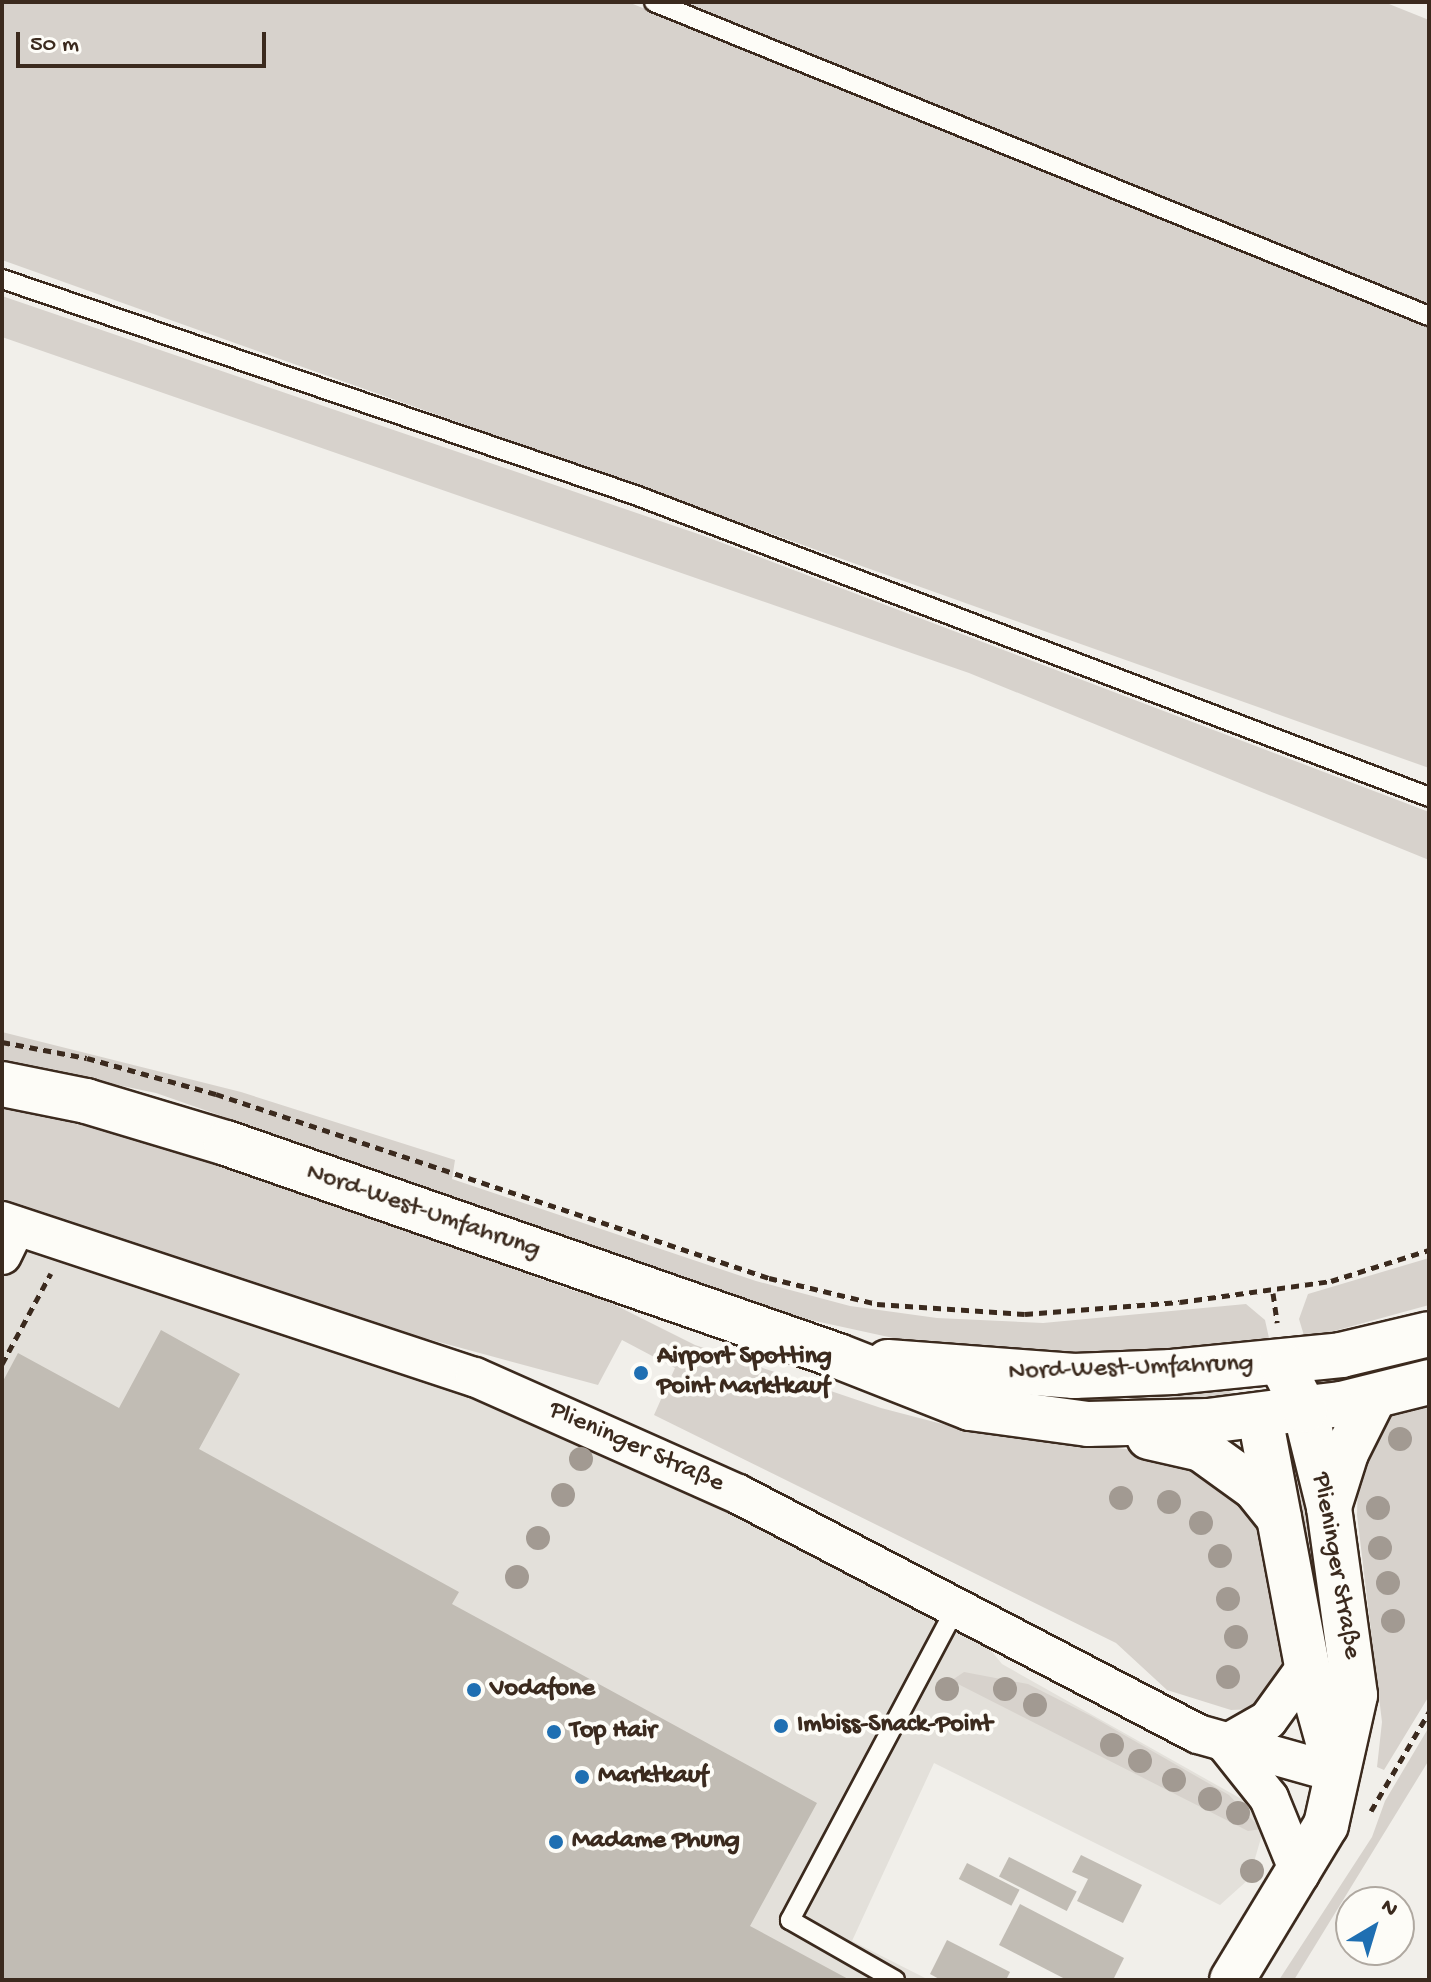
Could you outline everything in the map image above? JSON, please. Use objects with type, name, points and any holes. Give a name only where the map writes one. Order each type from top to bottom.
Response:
[{"type":"main road","name":"Nord-West-Umfahrung","points":[[2,1084],[86,1101],[226,1143],[838,1356],[970,1408],[1088,1424],[1260,1417],[1374,1397],[1429,1382]]},
{"type":"main road","name":"Nord-West-Umfahrung","points":[[838,1356],[1074,1376],[1281,1363],[1429,1334]]},
{"type":"main road","name":"Plieninger Straße","points":[[1232,1980],[1300,1874],[1326,1825],[1355,1695],[1329,1507],[1305,1410],[1281,1363]]},
{"type":"main road","points":[[1260,1417],[1281,1363]]},
{"type":"main road","points":[[1329,1507],[1346,1453],[1374,1397]]},
{"type":"main road","name":"Plieninger Straße","points":[[1260,1417],[1307,1666],[1337,1773]]},
{"type":"main road","points":[[1088,1424],[1201,1449],[1255,1488],[1279,1518]]},
{"type":"street","name":"Plieninger Straße","points":[[7,1234],[67,1244],[475,1377],[687,1469],[1159,1716],[1226,1744],[1337,1773]]},
{"type":"street","name":"Plieninger Straße","points":[[1226,1744],[1268,1720],[1307,1666]]},
{"type":"street","name":"Plieninger Straße","points":[[1226,1744],[1269,1798],[1300,1874]]},
{"type":"lane","points":[[654,2],[1429,316]]},
{"type":"lane","points":[[2,279],[635,495],[1429,797]]},
{"type":"lane","points":[[895,1980],[790,1920],[956,1608]]},
{"type":"path","points":[[2,1042],[87,1058],[202,1090],[769,1278],[877,1304],[1025,1314],[1180,1302],[1331,1281],[1429,1250]]},
{"type":"path","points":[[2,1364],[67,1244]]},
{"type":"path","points":[[1369,1817],[1429,1712]]},
{"type":"shaded area","points":[[2,2],[628,2],[1429,325],[1429,768],[2,260]]},
{"type":"shaded area","points":[[673,2],[1384,2],[1429,20],[1429,307]]},
{"type":"shaded area","points":[[2,296],[704,536],[1429,812],[1429,860],[969,673],[2,337]]},
{"type":"shaded area","points":[[2,1032],[241,1092],[455,1160],[452,1179],[756,1281],[850,1306],[937,1318],[1043,1323],[1246,1304],[1265,1320],[1269,1338],[1259,1348],[1081,1360],[948,1350],[797,1317],[156,1093],[2,1061]]},
{"type":"shaded area","points":[[2,1107],[173,1146],[577,1292],[583,1289],[695,1345],[881,1408],[969,1431],[1160,1453],[1195,1462],[1248,1509],[1262,1536],[1286,1662],[1280,1688],[1255,1709],[1231,1710],[1167,1690],[1116,1643],[654,1415],[675,1368],[622,1340],[598,1385],[369,1323],[2,1201]]},
{"type":"shaded area","points":[[2,1221],[382,1348],[956,1608],[1002,1664],[1268,1814],[1249,1879],[1220,1905],[934,1763],[852,1941],[929,1980],[2,1980]]},
{"type":"shaded area","points":[[1429,1258],[1429,1305],[1305,1339],[1299,1319],[1308,1294]]},
{"type":"shaded area","points":[[1225,1387],[1239,1401],[1115,1409],[1021,1397]]},
{"type":"shaded area","points":[[1429,1398],[1429,1696],[1384,1770],[1377,1767],[1382,1722],[1357,1515],[1358,1478],[1381,1425],[1400,1409]]},
{"type":"shaded area","points":[[1302,1442],[1332,1679],[1301,1519],[1293,1448]]},
{"type":"shaded area","points":[[964,1672],[1028,1684],[1091,1716],[1229,1795],[1261,1829],[1248,1831],[956,1683],[948,1697],[936,1691]]},
{"type":"shaded area","points":[[1429,1727],[1429,1760],[1352,1886],[1340,1886],[1372,1837],[1385,1801]]},
{"type":"shaded area","points":[[1335,1894],[1335,1913],[1294,1980],[1279,1980]]},
{"type":"building","points":[[161,1330],[240,1374],[199,1449],[459,1592],[452,1604],[817,1803],[750,1926],[850,1980],[2,1980],[2,1383],[18,1353],[119,1408]]},
{"type":"building","points":[[1081,1855],[1142,1885],[1123,1923],[1077,1901],[1088,1879],[1072,1872]]},
{"type":"building","points":[[1009,1857],[1077,1892],[1067,1911],[999,1877]]},
{"type":"building","points":[[967,1863],[1020,1890],[1011,1906],[959,1879]]},
{"type":"building","points":[[1020,1904],[1124,1958],[1113,1980],[1067,1980],[999,1945]]},
{"type":"building","points":[[947,1940],[1010,1972],[1006,1980],[941,1980],[930,1974]]},
{"type":"place","name":"Airport Spotting Point Marktkauf","points":[[641,1373]]},
{"type":"place","name":"Vodafone","points":[[474,1690]]},
{"type":"place","name":"Imbiss-Snack-Point","points":[[781,1726]]},
{"type":"place","name":"Top Hair","points":[[554,1732]]},
{"type":"place","name":"Marktkauf","points":[[582,1777]]},
{"type":"place","name":"Madame Phung","points":[[556,1842]]}]
